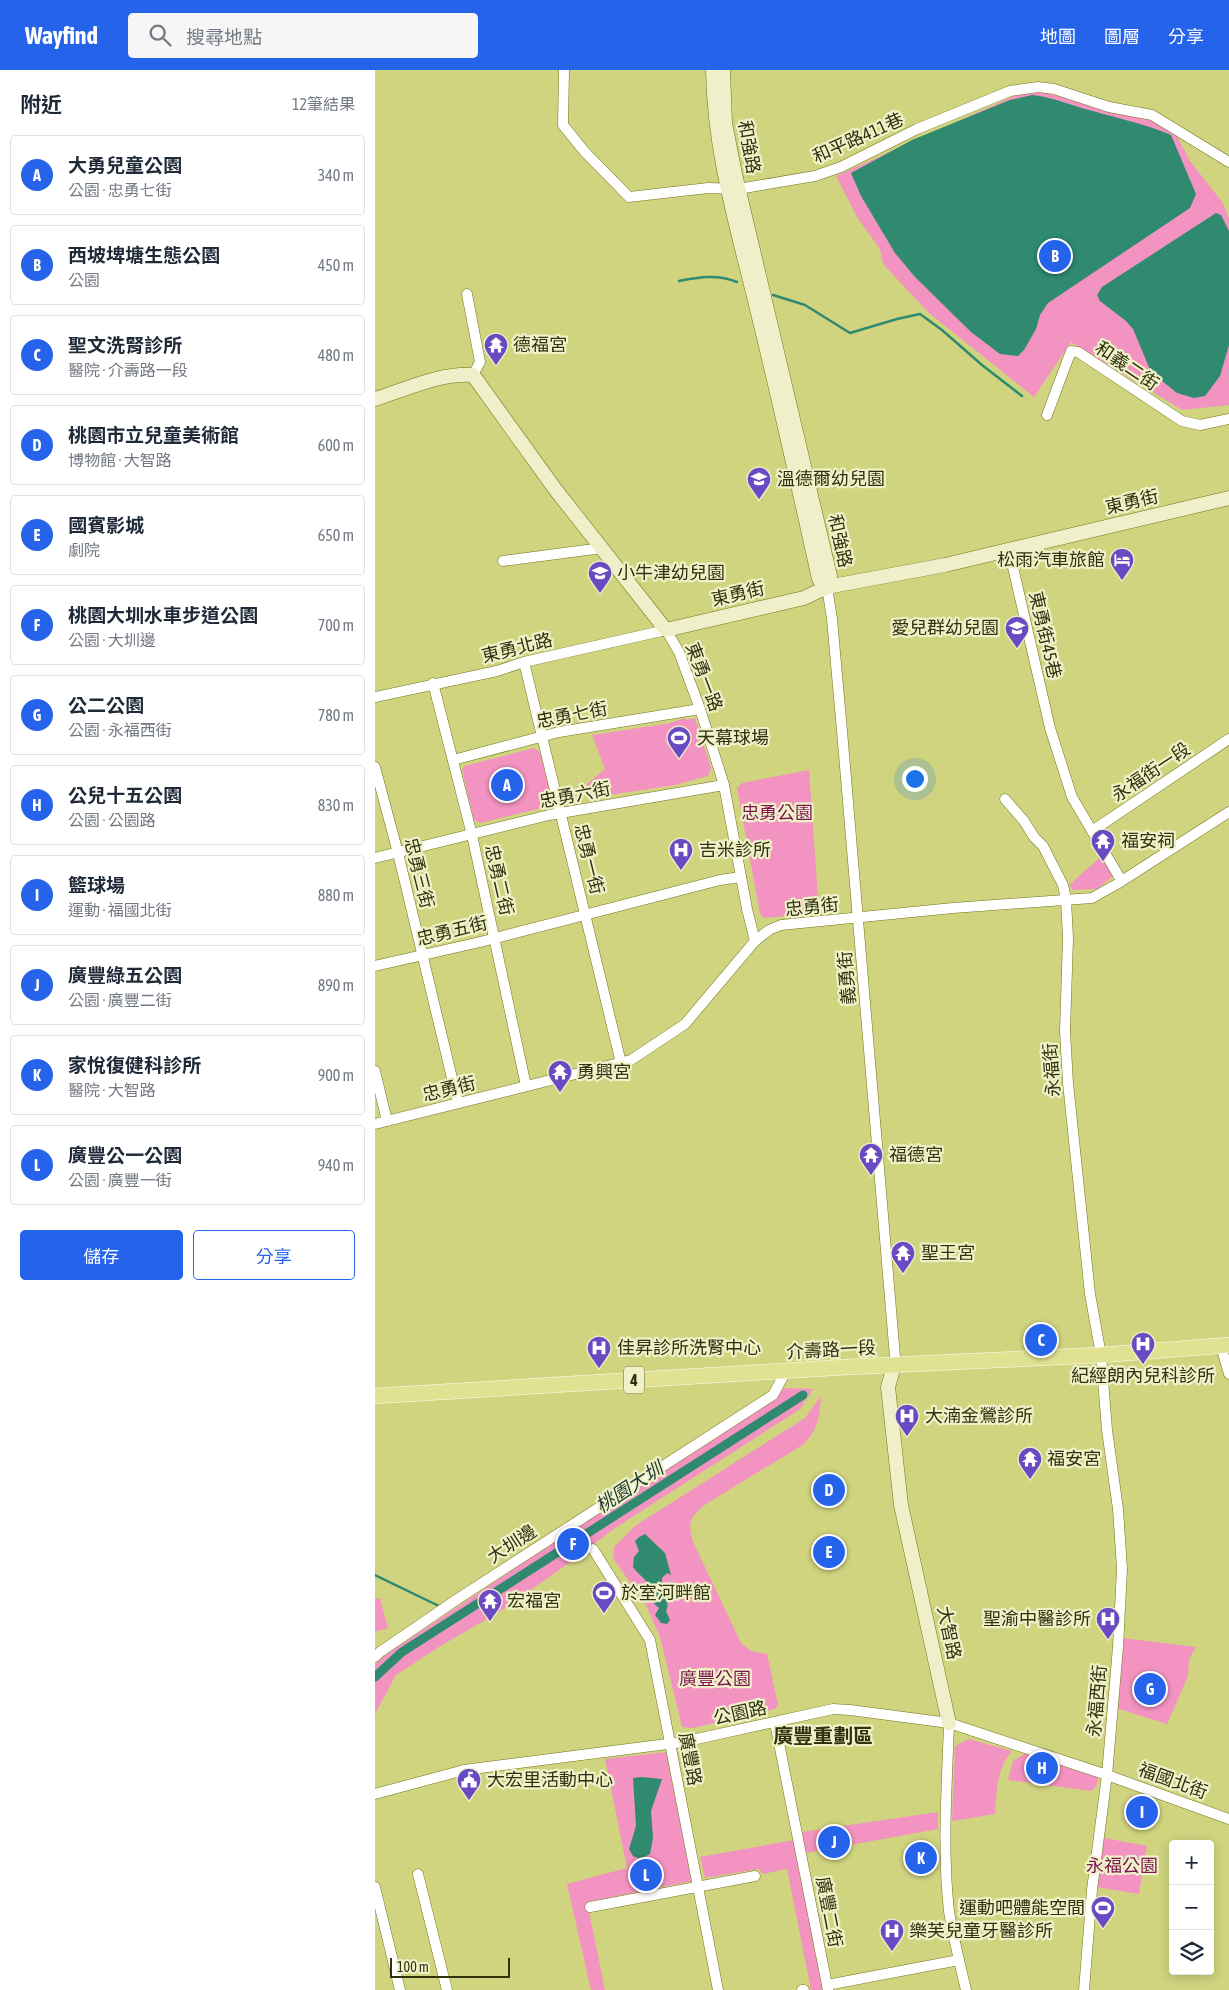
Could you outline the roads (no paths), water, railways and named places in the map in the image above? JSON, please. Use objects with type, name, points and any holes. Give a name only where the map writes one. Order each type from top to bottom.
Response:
[{"type":"main road","name":"介壽路一段","points":[[375,1396],[1101,1355],[1225,1346]]},
{"type":"street","name":"和平路411巷","points":[[564,70],[563,125],[584,151],[629,197],[708,188],[733,189],[815,176],[841,167],[917,129],[1010,91],[1023,88],[1054,89],[1109,107],[1153,115],[1229,162]]},
{"type":"street","name":"和強路","points":[[713,70],[716,129],[733,189],[829,576],[827,587]]},
{"type":"street","name":"和強路","points":[[723,70],[725,123],[733,189]]},
{"type":"street","points":[[467,294],[480,362],[473,375]]},
{"type":"street","name":"和義二街","points":[[1047,415],[1071,351],[1078,352],[1182,421],[1200,425],[1229,418]]},
{"type":"street","points":[[375,399],[432,379],[459,374],[473,375]]},
{"type":"street","points":[[473,375],[555,489],[666,630]]},
{"type":"street","name":"東勇街","points":[[666,630],[804,598],[827,587],[894,575],[1009,550],[1229,498]]},
{"type":"street","points":[[503,561],[602,548]]},
{"type":"street","name":"東勇街45巷","points":[[1009,550],[1050,728],[1072,797],[1121,880]]},
{"type":"street","name":"義勇街","points":[[827,587],[832,619],[858,918],[895,1349],[894,1366]]},
{"type":"street","name":"東勇北路","points":[[375,697],[433,683],[497,671],[524,662],[666,630]]},
{"type":"street","name":"東勇一路","points":[[666,630],[679,652],[700,709],[724,785],[755,941]]},
{"type":"street","name":"忠勇一街","points":[[524,662],[621,1063]]},
{"type":"street","name":"忠勇二街","points":[[433,683],[472,835],[526,1086]]},
{"type":"street","name":"忠勇七街","points":[[453,760],[543,736],[700,709]]},
{"type":"street","name":"永福街一段","points":[[1092,831],[1229,739]]},
{"type":"street","name":"忠勇三街","points":[[375,767],[398,853],[458,1103]]},
{"type":"street","name":"忠勇六街","points":[[375,858],[561,813],[724,785]]},
{"type":"street","name":"永福街","points":[[1005,799],[1024,821],[1033,837],[1043,846],[1063,885],[1067,900],[1065,1031],[1090,1294],[1101,1355]]},
{"type":"street","name":"忠勇街","points":[[375,1124],[631,1060],[685,1024],[755,941],[769,930],[781,925],[955,908],[1092,898],[1229,812]]},
{"type":"street","name":"忠勇五街","points":[[375,966],[495,938],[720,880],[741,877]]},
{"type":"street","points":[[375,1071],[387,1121]]},
{"type":"street","points":[[1225,1346],[1229,1374]]},
{"type":"street","name":"永福西街","points":[[1084,1990],[1092,1890],[1102,1799],[1107,1775],[1118,1647],[1122,1569],[1119,1509],[1107,1430],[1101,1355]]},
{"type":"street","name":"大智路","points":[[894,1366],[887,1387],[901,1505],[949,1724],[945,1830],[949,1912],[966,1990]]},
{"type":"street","name":"大圳邊","points":[[375,1657],[459,1598],[773,1395],[786,1372]]},
{"type":"street","name":"廣豐路","points":[[593,1549],[650,1640],[718,1990]]},
{"type":"street","name":"公園路","points":[[375,1794],[464,1770],[670,1744],[833,1709],[869,1711],[949,1724],[1107,1775]]},
{"type":"street","name":"廣豐二街","points":[[775,1722],[827,1988]]},
{"type":"street","name":"福國北街","points":[[1107,1775],[1229,1819]]},
{"type":"street","points":[[418,1874],[447,1990]]},
{"type":"street","points":[[589,1907],[755,1876]]},
{"type":"street","points":[[375,1888],[400,1990]]},
{"type":"street","points":[[827,1988],[959,1960]]},
{"type":"waterway","points":[[679,281],[701,277],[716,277],[737,282]]},
{"type":"waterway","points":[[773,295],[805,305],[850,333],[920,314],[1022,396]]},
{"type":"waterway","name":"桃園大圳","points":[[375,1677],[402,1652],[803,1395]]},
{"type":"waterway","points":[[375,1575],[441,1607]]},
{"type":"waterway","name":"桃園大圳","points":[[455,1614],[459,1616]]},
{"type":"place","name":"西坡埤塘生態公園","points":[[1055,256]]},
{"type":"place","name":"德福宮","points":[[496,366]]},
{"type":"place","name":"溫德爾幼兒園","points":[[759,500]]},
{"type":"place","name":"松雨汽車旅館","points":[[1122,581]]},
{"type":"place","name":"小牛津幼兒園","points":[[600,594]]},
{"type":"place","name":"愛兒群幼兒園","points":[[1017,649]]},
{"type":"place","name":"天幕球場","points":[[679,759]]},
{"type":"place","name":"大勇兒童公園","points":[[507,785]]},
{"type":"place","name":"福安祠","points":[[1103,862]]},
{"type":"place","name":"吉米診所","points":[[681,871]]},
{"type":"place","name":"勇興宮","points":[[560,1093]]},
{"type":"place","name":"福德宮","points":[[871,1176]]},
{"type":"place","name":"聖王宮","points":[[903,1274]]},
{"type":"place","name":"聖文洗腎診所","points":[[1041,1340]]},
{"type":"place","name":"紀經朗內兒科診所","points":[[1143,1365]]},
{"type":"place","name":"佳昇診所洗腎中心","points":[[599,1369]]},
{"type":"place","name":"大湳金鶯診所","points":[[907,1437]]},
{"type":"place","name":"福安宮","points":[[1030,1480]]},
{"type":"place","name":"桃園市立兒童美術館","points":[[829,1490]]},
{"type":"place","name":"桃園大圳水車步道公園","points":[[573,1544]]},
{"type":"place","name":"國賓影城","points":[[829,1552]]},
{"type":"place","name":"於室河畔館","points":[[604,1614]]},
{"type":"place","name":"宏福宮","points":[[490,1622]]},
{"type":"place","name":"聖渝中醫診所","points":[[1108,1640]]},
{"type":"place","name":"公二公園","points":[[1150,1689]]},
{"type":"place","name":"公兒十五公園","points":[[1042,1768]]},
{"type":"place","name":"大宏里活動中心","points":[[469,1801]]},
{"type":"place","name":"籃球場","points":[[1142,1812]]},
{"type":"place","name":"廣豐綠五公園","points":[[834,1842]]},
{"type":"place","name":"家悅復健科診所","points":[[921,1858]]},
{"type":"place","name":"廣豐公一公園","points":[[646,1875]]},
{"type":"place","name":"運動吧體能空間","points":[[1103,1929]]},
{"type":"place","name":"樂芙兒童牙醫診所","points":[[892,1952]]},
{"type":"district","name":"廣豐重劃區","points":[[823,1736]]},
{"type":"park label","name":"忠勇公園","points":[[777,813]]},
{"type":"park label","name":"廣豐公園","points":[[715,1679]]},
{"type":"park label","name":"永福公園","points":[[1122,1866]]}]
